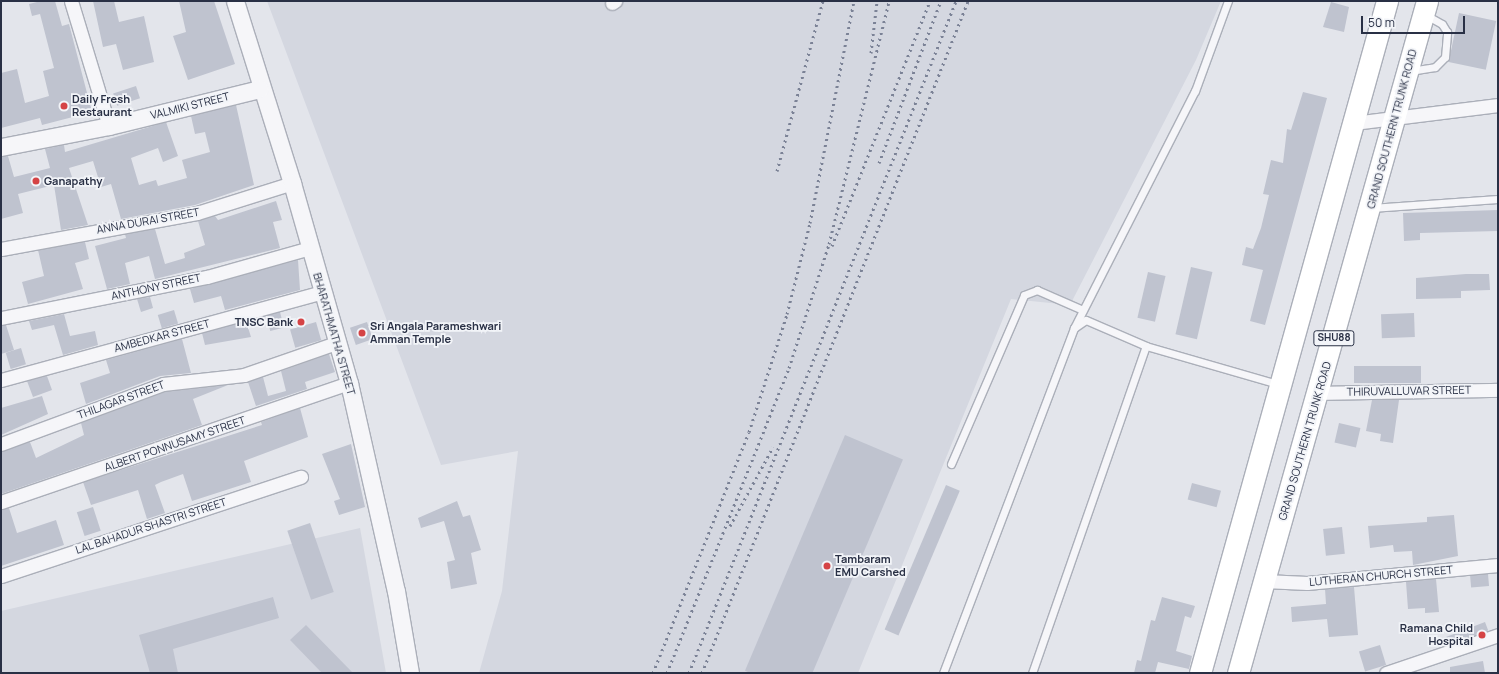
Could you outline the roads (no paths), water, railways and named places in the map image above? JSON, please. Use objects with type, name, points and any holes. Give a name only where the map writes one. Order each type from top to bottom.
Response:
[{"type":"main road","name":"SHU88","points":[[1200,673],[1387,1]]},
{"type":"main road","name":"GRAND SOUTHERN TRUNK ROAD","points":[[1238,673],[1319,393],[1425,8]]},
{"type":"street","points":[[71,1],[109,126]]},
{"type":"street","name":"BHARATHMATHA STREET","points":[[235,1],[260,89],[292,183],[336,343],[349,383],[396,591],[410,673]]},
{"type":"street","name":"VALMIKI STREET","points":[[1,147],[109,126],[260,89]]},
{"type":"street","points":[[1354,123],[1498,105]]},
{"type":"street","name":"ANNA DURAI STREET","points":[[1,249],[197,213],[292,183]]},
{"type":"street","name":"ANTHONY STREET","points":[[1,318],[207,277],[310,248]]},
{"type":"street","name":"AMBEDKAR STREET","points":[[1,380],[323,292]]},
{"type":"street","name":"THILAGAR STREET","points":[[1,444],[163,384],[244,375],[336,343]]},
{"type":"street","name":"ALBERT PONNUSAMY STREET","points":[[1,502],[349,383]]},
{"type":"street","name":"THIRUVALLUVAR STREET","points":[[1319,393],[1498,390]]},
{"type":"street","name":"LAL BAHADUR SHASTRI STREET","points":[[1,576],[301,477]]},
{"type":"street","name":"LUTHERAN CHURCH STREET","points":[[1264,581],[1307,582],[1498,565]]},
{"type":"street","points":[[1386,673],[1498,635]]},
{"type":"lane","points":[[943,673],[1074,328],[1195,91],[1228,1]]},
{"type":"lane","points":[[1408,72],[1435,67],[1445,57],[1447,32],[1425,8]]},
{"type":"lane","points":[[1370,208],[1498,199]]},
{"type":"lane","points":[[951,464],[1024,295],[1036,290],[1083,310]]},
{"type":"lane","points":[[1074,328],[1086,320],[1146,346],[1281,385]]},
{"type":"lane","points":[[1032,673],[1146,346]]},
{"type":"railway","points":[[777,171],[823,1]]},
{"type":"railway","points":[[653,673],[749,432],[787,314],[810,223],[854,1]]},
{"type":"railway","points":[[871,53],[877,1]]},
{"type":"railway","points":[[667,673],[789,368],[829,244],[889,1]]},
{"type":"railway","points":[[832,246],[930,1]]},
{"type":"railway","points":[[879,163],[941,1]]},
{"type":"railway","points":[[689,673],[956,1]]},
{"type":"railway","points":[[702,673],[968,1]]},
{"type":"railway","points":[[730,526],[773,447]]},
{"type":"place","name":"Daily Fresh Restaurant","points":[[64,106]]},
{"type":"place","name":"Ganapathy","points":[[36,181]]},
{"type":"place","name":"TNSC Bank","points":[[301,322]]},
{"type":"place","name":"Sri Angala Parameshwari Amman Temple","points":[[362,333]]},
{"type":"place","name":"Tambaram EMU Carshed","points":[[827,566]]},
{"type":"place","name":"Ramana Child Hospital","points":[[1482,635]]}]
